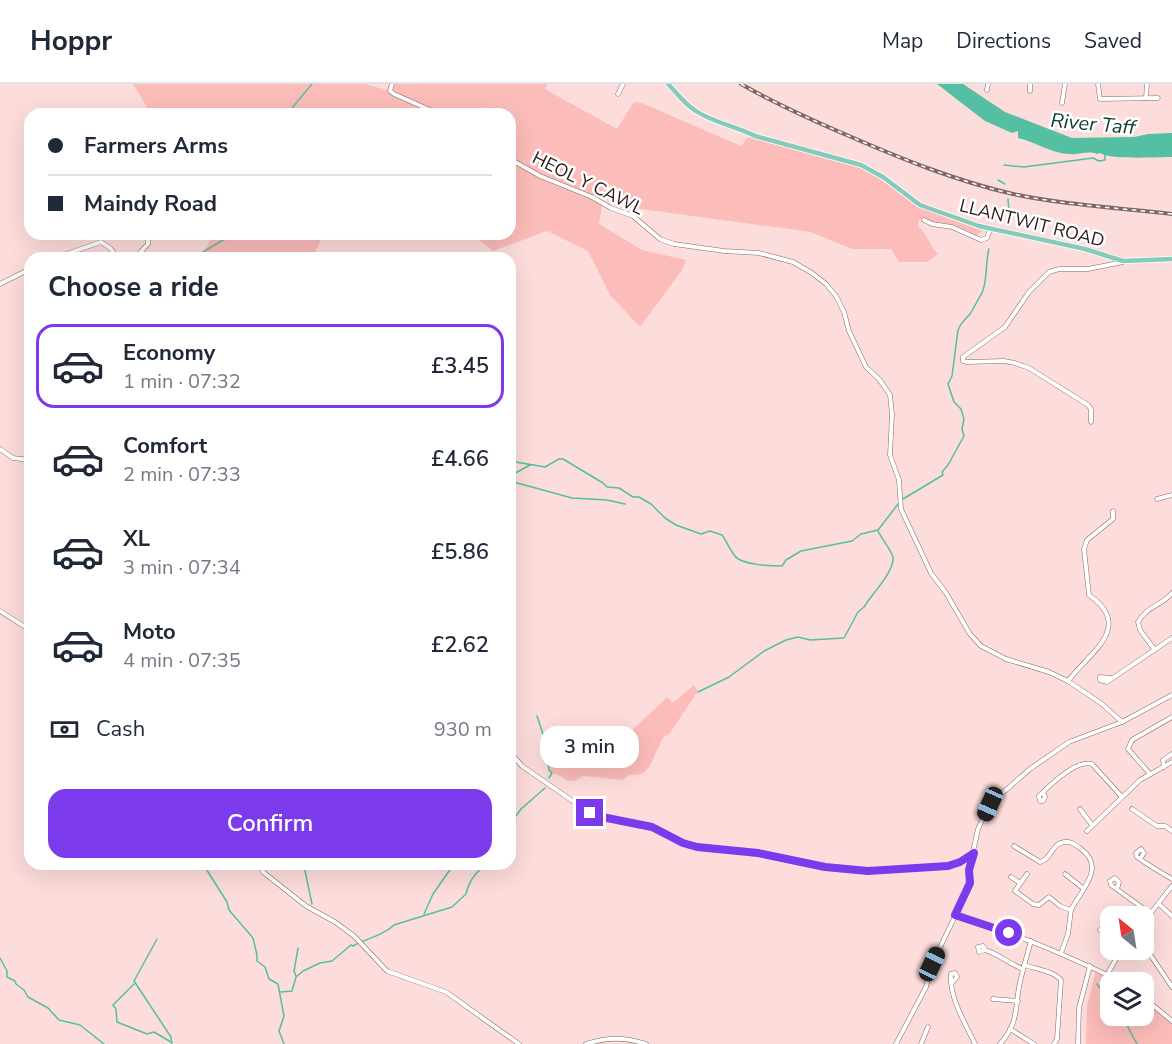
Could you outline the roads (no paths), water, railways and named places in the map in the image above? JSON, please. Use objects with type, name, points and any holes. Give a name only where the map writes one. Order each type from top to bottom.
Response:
[{"type":"main road","name":"LLANTWIT ROAD","points":[[668,84],[699,113],[739,127],[755,136],[861,165],[883,177],[920,205],[964,222],[1085,249],[1124,261],[1172,259]]},
{"type":"street","points":[[392,84],[390,91],[394,94],[426,108]]},
{"type":"street","points":[[618,94],[623,84]]},
{"type":"street","points":[[987,90],[988,84]]},
{"type":"street","points":[[1030,84],[1030,91]]},
{"type":"street","points":[[1062,103],[1065,84]]},
{"type":"street","points":[[1098,84],[1100,99],[1158,98]]},
{"type":"street","points":[[1146,98],[1147,84]]},
{"type":"street","name":"HEOL Y CAWL","points":[[516,162],[540,176],[633,216],[660,239],[674,244],[714,250],[759,253],[793,262],[820,279],[836,296],[866,367],[890,395],[892,414],[890,455],[899,480],[901,510],[931,573],[946,593],[964,625],[981,646],[1023,665],[1049,672],[1068,681],[1102,704],[1122,722]]},
{"type":"street","points":[[924,220],[932,224],[952,227],[981,240],[987,238],[990,229]]},
{"type":"street","points":[[73,252],[101,242],[113,252]]},
{"type":"street","points":[[1091,422],[1091,409],[1088,405],[1029,368],[1004,360],[967,362],[963,361],[963,357],[1005,327],[1029,292],[1049,272],[1059,269],[1088,269],[1124,261]]},
{"type":"street","points":[[0,284],[24,272]]},
{"type":"street","points":[[0,448],[13,458],[24,459]]},
{"type":"street","points":[[1156,499],[1172,495]]},
{"type":"street","points":[[1068,681],[1092,655],[1109,628],[1108,614],[1089,595],[1084,549],[1088,540],[1113,519],[1113,510]]},
{"type":"street","points":[[1155,649],[1139,628],[1138,622],[1145,612],[1172,593]]},
{"type":"street","points":[[0,611],[24,626]]},
{"type":"street","points":[[1111,678],[1172,638]]},
{"type":"street","points":[[896,1044],[926,987],[932,964],[970,883],[969,870],[978,829],[990,804],[1043,759],[1069,742],[1122,722],[1172,696]]},
{"type":"street","points":[[1150,774],[1132,756],[1128,749],[1129,744],[1172,717]]},
{"type":"street","points":[[1164,767],[1163,760],[1172,754]]},
{"type":"street","points":[[516,759],[522,766],[590,813],[652,827],[683,843],[697,847],[758,853],[825,867],[868,871],[948,866],[974,853]]},
{"type":"street","points":[[1087,831],[1140,780],[1172,762]]},
{"type":"street","points":[[1042,792],[1080,764],[1088,763],[1122,796]]},
{"type":"street","points":[[1080,809],[1092,825]]},
{"type":"street","points":[[1132,809],[1157,825],[1165,826],[1172,831]]},
{"type":"street","points":[[1014,846],[1040,862],[1045,861],[1053,848],[1060,843],[1068,842],[1087,853],[1091,860],[1091,876],[1071,910],[1068,934],[1061,953]]},
{"type":"street","points":[[1140,859],[1172,879]]},
{"type":"street","points":[[262,870],[306,906],[354,936],[387,972],[446,992],[519,1044]]},
{"type":"street","points":[[1027,874],[1015,891],[1033,904],[1039,905],[1049,897],[1060,906],[1071,910]]},
{"type":"street","points":[[1065,874],[1084,889]]},
{"type":"street","points":[[1011,877],[1020,883]]},
{"type":"street","points":[[1154,911],[1172,886]]},
{"type":"street","points":[[1117,889],[1140,906]]},
{"type":"street","points":[[1160,904],[1172,916]]},
{"type":"street","points":[[955,915],[1031,941],[1101,972]]},
{"type":"street","points":[[1000,1044],[1010,1029],[1017,1011],[1031,941]]},
{"type":"street","points":[[985,950],[998,954],[1010,964],[1059,976],[1061,980],[1057,1039],[1054,1044]]},
{"type":"street","points":[[1154,960],[1172,986]]},
{"type":"street","points":[[1078,1044],[1078,1008],[1090,966]]},
{"type":"street","points":[[952,983],[956,1002],[975,1044]]},
{"type":"street","points":[[993,999],[1018,1001]]},
{"type":"street","points":[[1154,1006],[1172,1021]]},
{"type":"street","points":[[921,1044],[928,1027]]},
{"type":"street","points":[[1010,1029],[1034,1044]]},
{"type":"street","points":[[586,1044],[605,1038],[620,1038],[646,1044]]},
{"type":"waterway","points":[[292,108],[312,84]]},
{"type":"waterway","points":[[1004,165],[1024,167],[1093,158],[1099,161],[1105,160],[1105,155]]},
{"type":"waterway","points":[[998,180],[1005,184]]},
{"type":"waterway","points":[[1008,199],[1009,211]]},
{"type":"waterway","points":[[203,252],[223,240]]},
{"type":"waterway","points":[[903,499],[943,475],[942,472],[964,436],[962,429],[964,419],[961,409],[954,402],[948,384],[952,376],[958,330],[972,312],[984,288],[989,249]]},
{"type":"waterway","points":[[516,462],[545,467],[563,459],[607,487],[619,488],[651,504],[676,525],[701,534],[710,531],[722,535],[738,559],[764,565],[782,566],[786,560],[801,551],[852,541],[861,534],[878,530],[898,504]]},
{"type":"waterway","points":[[516,473],[530,465]]},
{"type":"waterway","points":[[516,483],[572,498],[607,500],[625,504]]},
{"type":"waterway","points":[[698,692],[729,677],[764,651],[786,640],[798,637],[810,640],[844,638],[858,612],[882,583],[893,563],[892,554],[878,531]]},
{"type":"waterway","points":[[537,716],[544,737],[549,770],[552,773],[549,778]]},
{"type":"waterway","points":[[516,816],[545,788]]},
{"type":"waterway","points":[[207,870],[227,902],[229,910],[253,938],[257,961],[265,967],[269,979],[278,984],[284,1016],[279,1031],[284,1044]]},
{"type":"waterway","points":[[305,870],[312,904]]},
{"type":"waterway","points":[[424,914],[433,894],[450,870]]},
{"type":"waterway","points":[[281,992],[292,991],[296,977],[303,971],[320,963],[332,961],[351,945],[380,934],[394,925],[452,907],[466,894],[472,879],[480,870]]},
{"type":"waterway","points":[[157,939],[134,981],[171,1037],[172,1044]]},
{"type":"waterway","points":[[296,976],[294,971],[298,948]]},
{"type":"waterway","points":[[0,958],[7,971],[7,977],[15,981],[28,997],[48,1008],[59,1020],[80,1025],[104,1044]]},
{"type":"waterway","points":[[134,984],[113,1005],[116,1009],[117,1022],[147,1034],[154,1032],[171,1042]]},
{"type":"waterway","points":[[1097,984],[1100,988]]},
{"type":"waterway","points":[[1127,1026],[1137,1044]]},
{"type":"railway","points":[[741,84],[794,112],[869,145],[971,183],[1052,201],[1172,214]]},
{"type":"water label","name":"River Taff","points":[[1093,124]]}]
